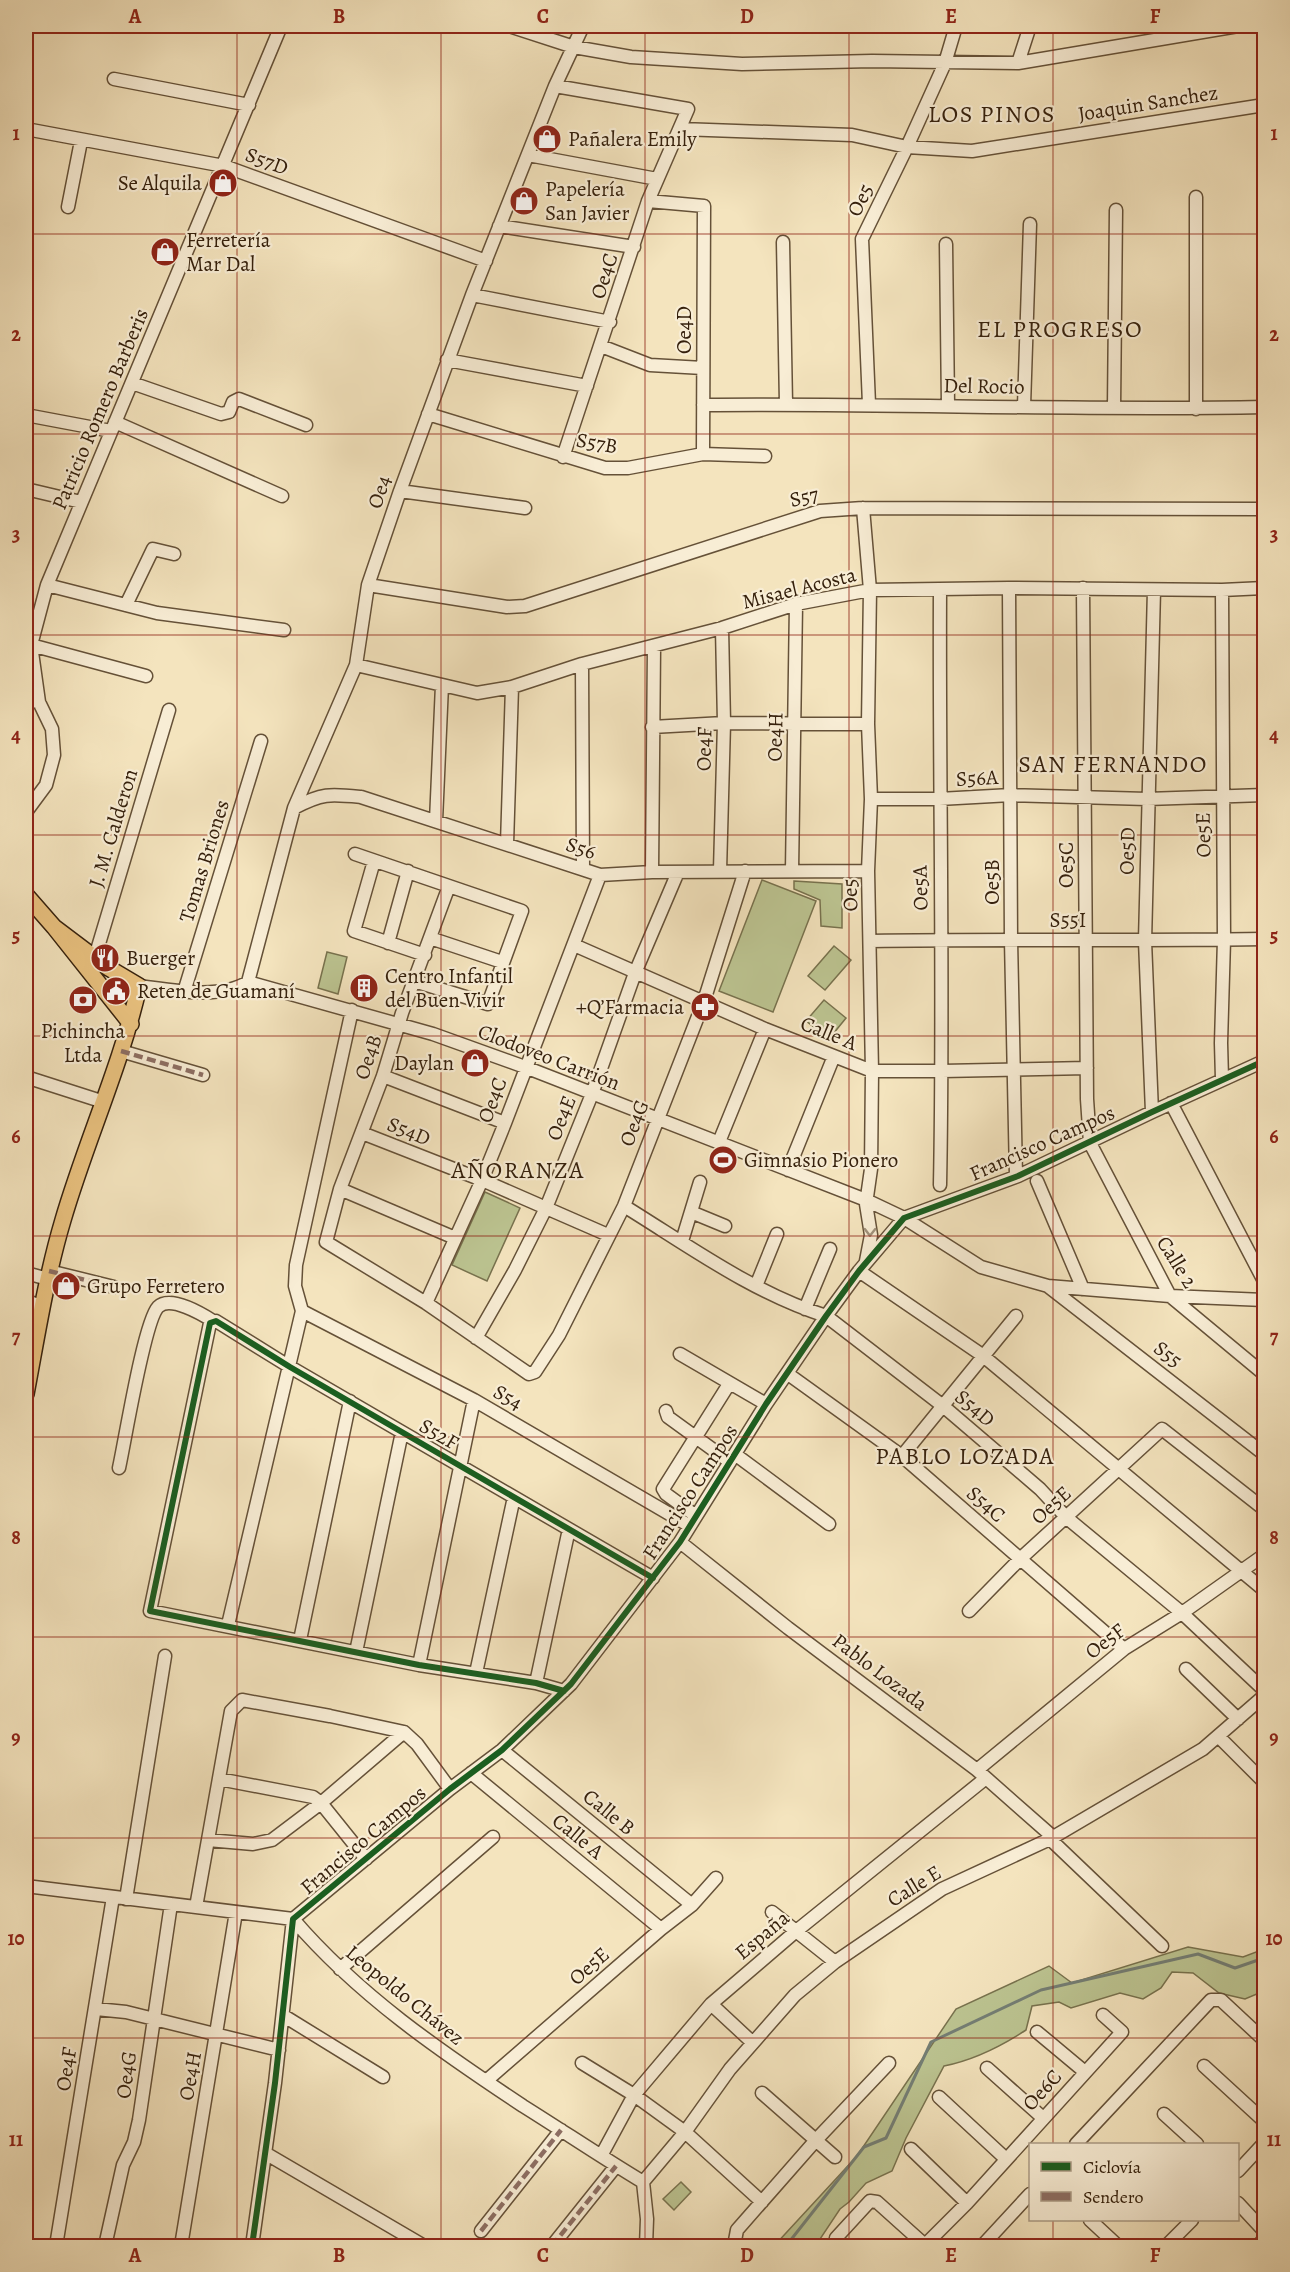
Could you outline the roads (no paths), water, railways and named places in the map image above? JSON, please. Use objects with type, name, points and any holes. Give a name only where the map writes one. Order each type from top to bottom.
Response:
[{"type":"main road","points":[[26,895],[131,1024]]},
{"type":"main road","points":[[26,1393],[31,1336],[42,1306],[66,1209],[131,1024],[139,986],[107,967],[54,927]]},
{"type":"main road","points":[[95,981],[99,972],[107,967]]},
{"type":"street","name":"Patricio Romero Barberis","points":[[26,812],[46,785],[54,755],[52,729],[39,702],[31,645],[46,585],[281,26]]},
{"type":"street","points":[[509,26],[574,47],[631,57],[742,64],[872,61],[1018,63],[1238,26]]},
{"type":"street","name":"Oe4","points":[[248,982],[294,807],[356,665],[368,585],[400,491],[447,360],[499,226],[555,86],[583,26]]},
{"type":"street","name":"Oe5","points":[[868,404],[862,239],[945,63],[956,26]]},
{"type":"street","points":[[1018,63],[1030,26]]},
{"type":"street","points":[[114,79],[249,105]]},
{"type":"street","name":"Oe4C","points":[[555,86],[688,109],[648,201],[610,322],[563,457]]},
{"type":"street","name":"Joaquin Sanchez","points":[[681,129],[852,135],[907,147],[972,151],[1264,105]]},
{"type":"street","name":"S57D","points":[[26,129],[224,166],[486,261]]},
{"type":"street","points":[[68,207],[81,141]]},
{"type":"street","points":[[528,155],[657,179]]},
{"type":"street","points":[[1196,196],[1196,409]]},
{"type":"street","name":"Oe4D","points":[[648,201],[704,206],[703,454]]},
{"type":"street","points":[[1114,408],[1116,210]]},
{"type":"street","points":[[1024,406],[1030,224]]},
{"type":"street","points":[[499,226],[634,247]]},
{"type":"street","points":[[783,242],[786,404]]},
{"type":"street","points":[[946,244],[948,405]]},
{"type":"street","points":[[472,295],[610,322]]},
{"type":"street","points":[[601,346],[650,365],[703,368]]},
{"type":"street","points":[[447,360],[587,386]]},
{"type":"street","points":[[132,383],[221,414],[229,412],[233,402],[239,399],[306,425]]},
{"type":"street","name":"Del Rocio","points":[[703,405],[868,404],[1196,409],[1264,407]]},
{"type":"street","name":"S57B","points":[[428,414],[605,468],[703,454],[765,456]]},
{"type":"street","points":[[26,415],[113,427],[282,496]]},
{"type":"street","points":[[26,489],[81,502]]},
{"type":"street","points":[[400,491],[525,508]]},
{"type":"street","name":"Oe5","points":[[862,1268],[871,1235],[866,1200],[872,1169],[871,941],[868,871],[871,799],[868,724],[870,590],[863,508]]},
{"type":"street","name":"S57","points":[[368,585],[507,607],[525,606],[820,511],[863,508],[1264,509]]},
{"type":"street","points":[[126,605],[153,549],[174,554]]},
{"type":"street","points":[[46,585],[157,613],[284,630]]},
{"type":"street","name":"Oe5B","points":[[1009,588],[1011,940],[1016,1176]]},
{"type":"street","name":"Oe5C","points":[[1083,588],[1087,1099],[1090,1143]]},
{"type":"street","name":"Misael Acosta","points":[[356,665],[477,693],[512,687],[582,664],[723,628],[796,604],[870,590],[1264,588]]},
{"type":"street","name":"Oe5A","points":[[940,590],[939,799],[942,1071],[940,1185]]},
{"type":"street","name":"Oe5D","points":[[1152,1112],[1145,941],[1154,590]]},
{"type":"street","name":"Oe5E","points":[[1222,590],[1224,940],[1222,1079]]},
{"type":"street","name":"Oe4H","points":[[792,871],[796,604]]},
{"type":"street","name":"Oe4F","points":[[720,872],[724,723],[723,628]]},
{"type":"street","points":[[31,645],[146,676]]},
{"type":"street","points":[[652,872],[654,646]]},
{"type":"street","points":[[582,664],[583,869]]},
{"type":"street","points":[[436,821],[442,685]]},
{"type":"street","points":[[507,844],[512,687]]},
{"type":"street","points":[[26,700],[39,702]]},
{"type":"street","name":"J. M. Calderon","points":[[95,957],[169,710]]},
{"type":"street","points":[[652,727],[724,723],[868,724]]},
{"type":"street","name":"Tomas Briones","points":[[184,992],[261,741]]},
{"type":"street","name":"S56","points":[[294,807],[315,796],[336,794],[361,796],[600,875],[652,872],[868,871]]},
{"type":"street","name":"S56A","points":[[871,799],[939,799],[1011,795],[1147,799],[1264,795]]},
{"type":"street","points":[[355,854],[522,911],[486,1005],[414,981]]},
{"type":"street","points":[[374,861],[354,931],[425,954]]},
{"type":"street","points":[[388,943],[408,871]]},
{"type":"street","name":"Oe4G","points":[[476,1338],[529,1374],[535,1372],[559,1335],[624,1206],[704,1001],[745,871]]},
{"type":"street","name":"Oe4E","points":[[476,1338],[515,1270],[546,1208],[592,1094],[635,974],[678,872]]},
{"type":"street","name":"Oe4C","points":[[426,1303],[482,1180],[600,875]]},
{"type":"street","name":"Oe4B","points":[[426,1303],[326,1242],[340,1188],[383,1076],[414,981],[449,886]]},
{"type":"street","points":[[430,938],[502,962]]},
{"type":"street","name":"S55I","points":[[871,941],[1264,939]]},
{"type":"street","name":"Calle A","points":[[574,945],[635,974],[704,1001],[765,1029],[872,1071],[1087,1068]]},
{"type":"street","points":[[139,986],[184,992],[232,990],[248,982]]},
{"type":"street","name":"Clodoveo Carrión","points":[[248,982],[400,1024],[525,1067],[866,1200],[904,1218],[981,1268],[1048,1286]]},
{"type":"street","points":[[228,1625],[302,1311],[295,1286],[296,1265],[352,1010]]},
{"type":"street","points":[[719,1142],[765,1029]]},
{"type":"street","points":[[121,1051],[203,1075]]},
{"type":"street","points":[[788,1170],[834,1056]]},
{"type":"street","name":"Francisco Campos","points":[[252,2247],[284,2016],[293,1919],[450,1789],[502,1750],[564,1691],[680,1542],[766,1404],[826,1316],[904,1218],[1016,1176],[1264,1061]]},
{"type":"street","points":[[383,1076],[505,1123]]},
{"type":"street","points":[[26,1077],[104,1102]]},
{"type":"street","points":[[1172,1103],[1264,1281]]},
{"type":"street","name":"S54D","points":[[362,1133],[482,1180],[608,1235]]},
{"type":"street","name":"Calle 2","points":[[1090,1143],[1170,1296],[1264,1374]]},
{"type":"street","points":[[1037,1181],[1083,1289]]},
{"type":"street","points":[[682,1241],[700,1182]]},
{"type":"street","points":[[340,1188],[455,1238]]},
{"type":"street","name":"S54D","points":[[624,1206],[756,1286],[805,1309],[826,1316],[943,1406],[1040,1489],[1067,1518],[1182,1613],[1264,1690]]},
{"type":"street","points":[[691,1212],[725,1226]]},
{"type":"street","points":[[756,1286],[777,1234]]},
{"type":"street","points":[[805,1309],[830,1249]]},
{"type":"street","points":[[862,1268],[982,1354],[1118,1469],[1243,1570],[1264,1590]]},
{"type":"street","points":[[26,1273],[114,1287]]},
{"type":"street","points":[[1048,1286],[1170,1296],[1264,1300]]},
{"type":"street","name":"S55","points":[[1048,1286],[1264,1454]]},
{"type":"street","points":[[26,1301],[42,1306]]},
{"type":"street","name":"S52F","points":[[119,1468],[147,1334],[158,1308],[166,1303],[177,1304],[212,1322],[216,1321],[290,1367],[653,1578]]},
{"type":"street","points":[[426,1303],[476,1338]]},
{"type":"street","name":"S54","points":[[302,1311],[474,1400],[693,1521]]},
{"type":"street","points":[[902,1456],[982,1354],[1016,1316]]},
{"type":"street","points":[[212,1322],[149,1608],[151,1612],[228,1625],[419,1665],[536,1683],[564,1691]]},
{"type":"street","points":[[680,1354],[766,1404]]},
{"type":"street","name":"S54C","points":[[788,1374],[902,1456],[1124,1649]]},
{"type":"street","points":[[693,1521],[663,1489],[729,1384]]},
{"type":"street","points":[[419,1665],[474,1400]]},
{"type":"street","points":[[300,1640],[350,1401]]},
{"type":"street","points":[[666,1411],[669,1417],[829,1524]]},
{"type":"street","name":"Oe5E","points":[[969,1611],[1019,1560],[1162,1429],[1264,1509]]},
{"type":"street","points":[[356,1652],[402,1432]]},
{"type":"street","points":[[476,1673],[513,1497]]},
{"type":"street","points":[[536,1683],[569,1529]]},
{"type":"street","name":"Pablo Lozada","points":[[680,1542],[788,1628],[981,1774],[1052,1838],[1162,1946]]},
{"type":"street","name":"Oe5F","points":[[981,1774],[1124,1649],[1182,1613],[1264,1555]]},
{"type":"street","name":"Oe4F","points":[[56,2247],[96,2009],[120,1898],[165,1656]]},
{"type":"street","points":[[1186,1669],[1238,1719]]},
{"type":"street","name":"Calle E","points":[[643,2182],[685,2132],[730,2069],[795,1995],[835,1962],[942,1889],[1052,1838],[1203,1749],[1264,1696]]},
{"type":"street","points":[[196,1907],[231,1711],[242,1700],[404,1732],[417,1744],[450,1789]]},
{"type":"street","points":[[208,1840],[218,1839],[253,1844],[272,1840],[321,1803],[404,1732]]},
{"type":"street","points":[[1218,1736],[1264,1782]]},
{"type":"street","name":"Calle B","points":[[502,1750],[692,1905]]},
{"type":"street","name":"Calle A","points":[[471,1773],[661,1929]]},
{"type":"street","name":"España","points":[[601,2156],[634,2095],[711,2004],[981,1774]]},
{"type":"street","points":[[219,1779],[313,1797],[321,1803],[366,1858]]},
{"type":"street","points":[[340,1970],[493,1837]]},
{"type":"street","name":"Oe5E","points":[[486,2081],[661,1929],[692,1905],[716,1878]]},
{"type":"street","points":[[26,1886],[293,1919]]},
{"type":"street","name":"Oe4G","points":[[105,2247],[123,2165],[134,2142],[139,2120],[171,1904]]},
{"type":"street","name":"Oe4H","points":[[181,2247],[236,1912]]},
{"type":"street","points":[[772,1912],[835,1962]]},
{"type":"street","name":"Leopoldo Chávez","points":[[293,1919],[320,1950],[373,1999],[486,2081],[643,2182]]},
{"type":"street","points":[[1078,2143],[1211,2000],[1221,2000],[1264,2040]]},
{"type":"street","points":[[711,2004],[753,2043]]},
{"type":"street","points":[[96,2009],[126,2012],[279,2050]]},
{"type":"street","name":"Oe6C","points":[[926,2246],[1122,2032],[1103,2015]]},
{"type":"street","points":[[284,2016],[383,2077]]},
{"type":"street","points":[[1037,2032],[1085,2072]]},
{"type":"street","points":[[582,2063],[634,2095],[685,2132],[762,2202]]},
{"type":"street","points":[[734,2247],[737,2230],[816,2140],[889,2063]]},
{"type":"street","points":[[1204,2066],[1264,2121]]},
{"type":"street","points":[[987,2068],[1043,2118]]},
{"type":"street","points":[[762,2093],[835,2157]]},
{"type":"street","points":[[939,2097],[1006,2159]]},
{"type":"street","points":[[1164,2114],[1195,2143]]},
{"type":"street","points":[[481,2231],[561,2130]]},
{"type":"street","points":[[1239,2170],[1264,2143]]},
{"type":"street","points":[[911,2149],[967,2203]]},
{"type":"street","points":[[265,2153],[424,2247]]},
{"type":"street","points":[[552,2247],[616,2166]]},
{"type":"street","points":[[643,2182],[647,2219],[646,2247]]},
{"type":"street","points":[[982,2247],[1029,2195]]},
{"type":"street","points":[[837,2242],[870,2201],[877,2202],[926,2246]]},
{"type":"street","points":[[1239,2204],[1264,2231]]},
{"type":"street","points":[[1091,2221],[1118,2247]]},
{"type":"street","points":[[1166,2247],[1186,2221]]},
{"type":"street","points":[[1258,2247],[1264,2240]]},
{"type":"waterway","points":[[786,2246],[864,2147],[886,2138],[931,2042],[1041,1990],[1198,1954],[1235,1968],[1264,1958]]},
{"type":"place","name":"Pañalera Emily","points":[[547,139]]},
{"type":"place","name":"Se Alquila","points":[[223,183]]},
{"type":"place","name":"Papelería San Javier","points":[[524,201]]},
{"type":"place","name":"Ferretería Mar Dal","points":[[165,252]]},
{"type":"place","name":"Buerger","points":[[105,958]]},
{"type":"place","name":"Centro Infantil del Buen Vivir","points":[[364,988]]},
{"type":"place","name":"Reten de Guamaní","points":[[116,991]]},
{"type":"place","name":"Pichincha Ltda","points":[[83,1000]]},
{"type":"place","name":"+Q’Farmacia","points":[[705,1007]]},
{"type":"place","name":"Daylan","points":[[475,1063]]},
{"type":"place","name":"Gimnasio Pionero","points":[[723,1160]]},
{"type":"place","name":"Grupo Ferretero","points":[[66,1286]]},
{"type":"district","name":"LOS PINOS","points":[[992,114]]},
{"type":"district","name":"EL PROGRESO","points":[[1060,329]]},
{"type":"district","name":"SAN FERNANDO","points":[[1113,764]]},
{"type":"district","name":"AÑORANZA","points":[[518,1170]]},
{"type":"district","name":"PABLO LOZADA","points":[[965,1456]]}]
